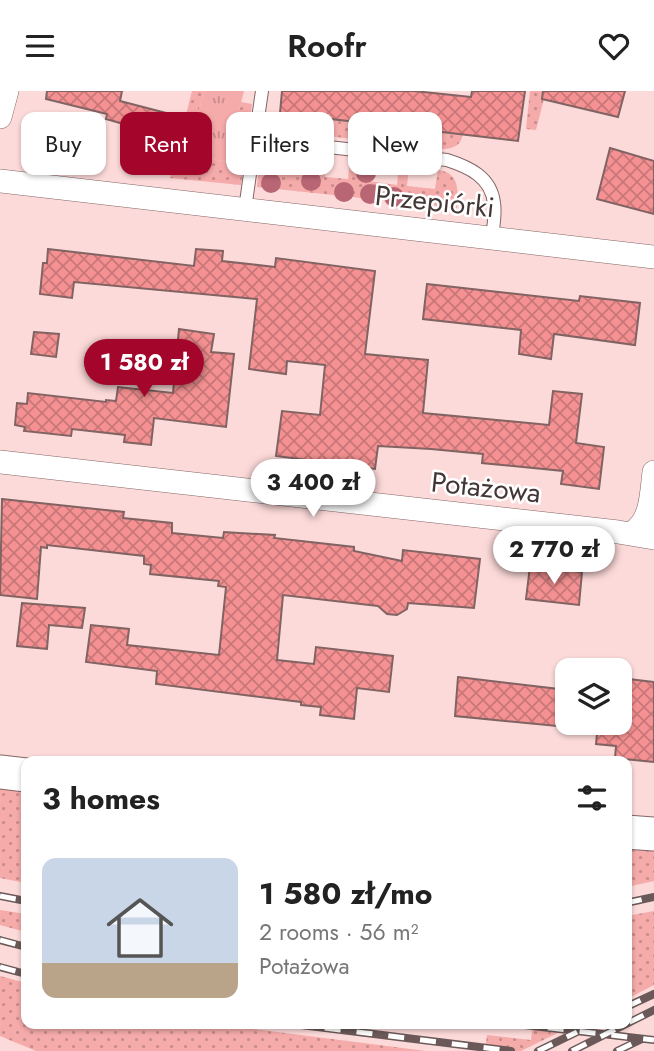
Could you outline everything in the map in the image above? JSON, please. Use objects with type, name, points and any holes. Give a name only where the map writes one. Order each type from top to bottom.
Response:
[{"type":"street","points":[[0,117],[7,91]]},
{"type":"street","name":"Przepiórki","points":[[0,181],[654,257]]},
{"type":"street","name":"Potażowa","points":[[0,462],[643,536]]},
{"type":"street","points":[[643,536],[641,527],[647,517],[653,481]]},
{"type":"street","points":[[0,772],[21,774]]},
{"type":"street","points":[[632,832],[654,834]]},
{"type":"lane","points":[[259,112],[262,91]]},
{"type":"lane","points":[[334,148],[447,160],[471,168],[488,186],[494,204],[492,238]]},
{"type":"lane","points":[[245,209],[250,175]]},
{"type":"green space","points":[[192,91],[204,91],[199,112],[187,112]]},
{"type":"green space","points":[[204,91],[244,91],[239,112],[226,112],[226,162],[212,159],[212,112],[199,112]]},
{"type":"green space","points":[[530,91],[546,91],[536,130],[526,129]]},
{"type":"green space","points":[[241,102],[252,104],[251,112],[238,112]]},
{"type":"green space","points":[[334,119],[348,120],[348,138],[334,137]]},
{"type":"green space","points":[[442,131],[463,133],[457,145],[444,149]]},
{"type":"green space","points":[[212,159],[226,162],[226,175],[242,175],[241,185],[170,178],[171,175],[212,175]]},
{"type":"green space","points":[[442,171],[454,179],[458,195],[457,208],[257,187],[258,175],[325,175],[348,179],[348,175],[370,175],[369,181],[397,185],[398,175],[408,175],[407,186],[435,189],[437,175],[442,175]]},
{"type":"green space","points":[[0,787],[21,789],[21,882],[0,878]]},
{"type":"green space","points":[[632,847],[654,847],[654,881],[632,886]]},
{"type":"green space","points":[[0,910],[21,913],[21,931],[0,925]]},
{"type":"green space","points":[[654,911],[654,985],[632,996],[632,915]]},
{"type":"green space","points":[[0,976],[21,982],[21,1029],[254,1029],[426,1051],[36,1051],[0,1036]]},
{"type":"green space","points":[[532,1029],[566,1029],[521,1051],[485,1051],[487,1035],[531,1040]]},
{"type":"building","points":[[47,91],[122,91],[120,101],[162,112],[120,112],[120,123],[106,119],[106,112],[46,99]]},
{"type":"building","points":[[282,91],[414,91],[471,97],[472,91],[525,91],[518,141],[442,132],[442,112],[348,112],[348,121],[334,119],[334,112],[280,112]]},
{"type":"building","points":[[543,91],[625,91],[618,117],[542,99]]},
{"type":"building","points":[[610,148],[654,161],[654,214],[597,199]]},
{"type":"building","points":[[48,249],[194,266],[196,249],[223,251],[222,261],[275,267],[276,258],[375,271],[365,354],[428,360],[423,413],[549,425],[553,391],[582,394],[576,443],[604,447],[599,489],[561,484],[563,471],[482,463],[483,454],[378,446],[375,469],[276,456],[282,411],[320,415],[325,365],[287,361],[286,374],[249,369],[257,299],[74,282],[72,298],[40,294],[43,263],[47,263]]},
{"type":"building","points":[[427,284],[579,301],[580,296],[640,303],[635,345],[554,334],[551,359],[519,354],[521,330],[423,319]]},
{"type":"building","points":[[179,329],[214,334],[211,352],[234,354],[226,427],[154,418],[151,445],[124,442],[125,435],[72,429],[71,436],[24,431],[25,427],[15,425],[17,403],[27,404],[28,393],[106,402],[116,401],[118,387],[173,393]]},
{"type":"building","points":[[34,332],[59,334],[56,357],[31,354]]},
{"type":"building","points":[[2,499],[124,512],[123,518],[172,523],[172,533],[223,538],[224,532],[275,535],[274,538],[354,547],[354,551],[402,561],[403,550],[480,559],[474,608],[408,603],[407,609],[397,615],[387,614],[378,606],[283,595],[277,660],[314,664],[316,647],[393,656],[389,692],[357,688],[354,719],[320,715],[321,707],[301,705],[301,702],[156,684],[157,671],[86,662],[91,625],[129,629],[127,645],[219,655],[226,587],[218,586],[219,581],[150,574],[151,565],[144,564],[144,556],[47,545],[47,548],[41,547],[37,599],[0,595]]},
{"type":"building","points":[[530,566],[582,572],[579,605],[526,599]]},
{"type":"building","points":[[22,603],[85,608],[82,628],[49,625],[47,649],[17,646]]},
{"type":"building","points":[[458,677],[555,689],[555,726],[455,716]]},
{"type":"building","points":[[632,679],[654,682],[654,762],[632,760],[632,756],[615,756],[616,746],[596,744],[597,735],[632,735]]},
{"type":"railway","points":[[0,896],[21,900]]},
{"type":"railway","points":[[632,902],[654,897]]},
{"type":"railway","points":[[0,940],[21,946]]},
{"type":"railway","points":[[0,967],[21,973]]},
{"type":"railway","points":[[632,1004],[654,994]]},
{"type":"railway","points":[[632,1021],[654,1010]]},
{"type":"railway","points":[[333,1029],[511,1051]]},
{"type":"railway","points":[[559,1029],[654,1040]]},
{"type":"railway","points":[[572,1051],[616,1029]]},
{"type":"railway","points":[[538,1051],[577,1032]]},
{"type":"railway","points":[[617,1051],[642,1039]]}]
